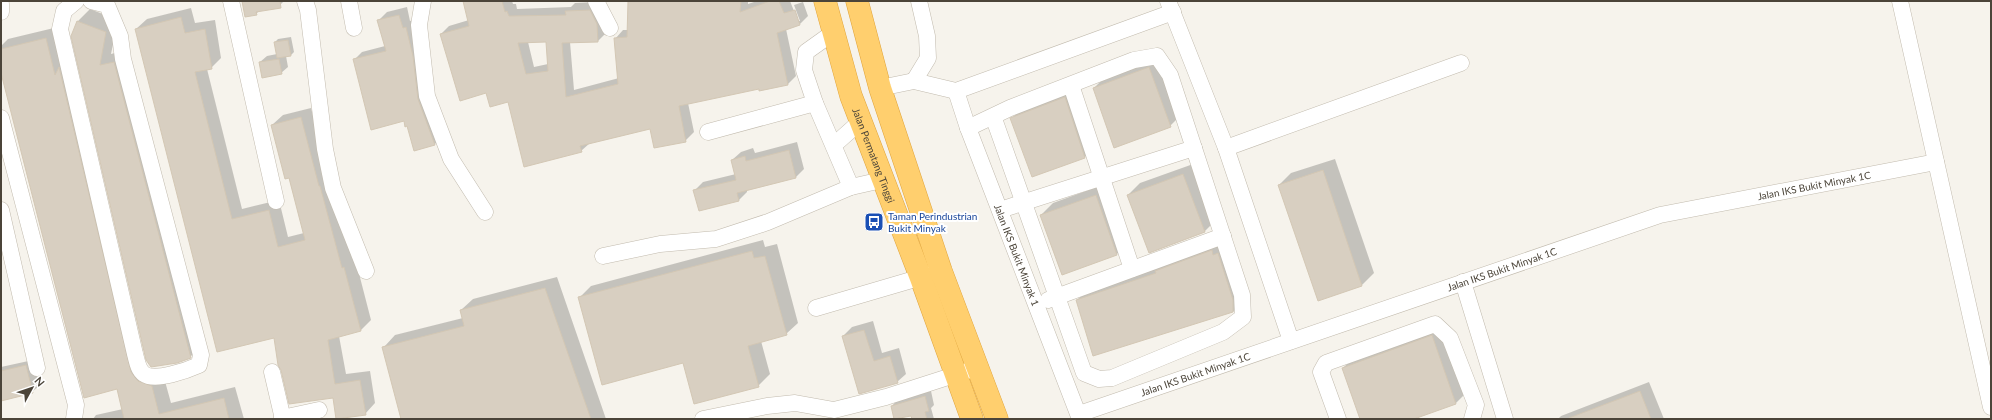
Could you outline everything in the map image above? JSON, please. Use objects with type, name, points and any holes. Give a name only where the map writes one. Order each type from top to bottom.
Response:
[{"type":"highway","points":[[810,1],[834,32]]},
{"type":"highway","name":"Jalan Permatang Tinggi","points":[[826,1],[851,96],[882,180],[978,368],[997,419]]},
{"type":"highway","name":"Jalan Permatang Tinggi","points":[[857,1],[931,275],[956,374],[972,419]]},
{"type":"street","points":[[76,1],[64,12],[60,29],[138,366],[144,374],[155,378],[199,365],[201,355],[123,58],[120,36],[106,5],[91,1]]},
{"type":"street","points":[[231,1],[276,201]]},
{"type":"street","points":[[305,1],[308,10],[320,110],[333,188],[366,271]]},
{"type":"street","points":[[349,1],[354,28]]},
{"type":"street","points":[[423,1],[419,25],[427,96],[452,159],[485,212]]},
{"type":"street","points":[[596,1],[610,28]]},
{"type":"street","points":[[914,81],[928,58],[927,36],[919,1]]},
{"type":"street","points":[[1900,1],[1991,407]]},
{"type":"street","points":[[1,4],[1,12]]},
{"type":"street","points":[[880,88],[914,81],[956,91],[1170,7],[1226,148],[1291,341]]},
{"type":"street","points":[[834,32],[806,52],[804,70],[815,104],[851,187]]},
{"type":"street","points":[[968,128],[993,116],[1134,60],[1157,56],[1170,75],[1242,295],[1243,317],[1224,332],[1112,378],[1099,379],[1084,373],[993,116]]},
{"type":"street","points":[[1226,148],[1460,63]]},
{"type":"street","points":[[1071,85],[1132,269]]},
{"type":"street","name":"Jalan IKS Bukit Minyak 1","points":[[956,91],[968,128],[1079,416]]},
{"type":"street","points":[[708,132],[815,104]]},
{"type":"street","points":[[1,118],[76,405],[74,419]]},
{"type":"street","points":[[834,145],[861,121]]},
{"type":"street","points":[[1000,210],[1194,148]]},
{"type":"street","name":"Jalan IKS Bukit Minyak 1C","points":[[1079,416],[1291,341],[1660,215],[1936,162]]},
{"type":"street","points":[[603,256],[660,244],[716,239],[768,222],[851,187],[882,180]]},
{"type":"street","points":[[1,210],[37,368]]},
{"type":"street","points":[[1037,306],[1057,296],[1223,236]]},
{"type":"street","points":[[816,308],[931,275]]},
{"type":"street","points":[[1463,282],[1505,419]]},
{"type":"street","points":[[1338,419],[1321,372],[1326,363],[1435,324],[1450,338],[1476,405],[1472,419]]},
{"type":"street","points":[[703,419],[767,406],[795,403],[834,410],[886,397],[978,368]]},
{"type":"street","points":[[272,372],[282,419],[319,410]]},
{"type":"building","points":[[242,1],[280,1],[281,8],[256,12],[257,15],[245,17]]},
{"type":"building","points":[[463,1],[502,1],[505,12],[507,11],[509,16],[566,15],[565,11],[590,10],[597,24],[598,42],[562,43],[566,97],[618,84],[614,38],[627,37],[628,1],[741,1],[740,12],[770,1],[779,1],[784,13],[795,10],[800,25],[777,33],[788,85],[759,91],[759,89],[679,106],[686,142],[654,148],[650,129],[580,146],[582,152],[524,167],[508,102],[490,107],[486,93],[460,101],[440,34],[469,26]],"holes":[[[546,42],[548,71],[526,74],[518,43]]]},
{"type":"building","points":[[399,15],[403,28],[406,27],[413,56],[418,99],[435,145],[414,151],[407,126],[405,127],[404,121],[371,130],[353,59],[386,51],[377,20]]},
{"type":"building","points":[[181,17],[185,33],[205,29],[212,69],[195,72],[232,219],[269,210],[278,247],[305,240],[289,178],[285,179],[271,125],[301,117],[319,186],[342,268],[344,267],[361,331],[328,340],[335,384],[360,380],[366,415],[336,419],[333,398],[289,404],[281,370],[278,365],[274,338],[217,352],[135,29]]},
{"type":"building","points":[[77,21],[106,32],[100,65],[114,62],[191,358],[177,363],[151,367],[146,360],[71,36]]},
{"type":"building","points":[[46,38],[55,75],[59,67],[131,372],[138,381],[152,386],[159,414],[224,398],[229,419],[124,419],[117,389],[84,398],[1,73],[1,49]]},
{"type":"building","points":[[288,40],[291,56],[277,58],[274,42]]},
{"type":"building","points":[[279,59],[282,74],[262,78],[259,62]]},
{"type":"building","points":[[1149,67],[1171,127],[1114,148],[1093,88]]},
{"type":"building","points":[[1065,97],[1085,158],[1032,177],[1010,118]]},
{"type":"building","points":[[789,150],[796,178],[737,193],[739,201],[699,211],[693,190],[736,180],[731,160],[745,156],[746,161]]},
{"type":"building","points":[[1323,170],[1362,286],[1318,301],[1278,185]]},
{"type":"building","points":[[1183,174],[1205,232],[1149,253],[1127,195]]},
{"type":"building","points":[[1096,195],[1117,255],[1062,275],[1040,215]]},
{"type":"building","points":[[1212,250],[1213,255],[1218,253],[1233,300],[1233,312],[1093,356],[1076,300],[1156,273],[1155,271]]},
{"type":"building","points":[[752,251],[754,258],[765,256],[787,335],[748,346],[759,387],[694,404],[683,363],[602,385],[578,297]]},
{"type":"building","points":[[545,288],[591,419],[401,419],[382,347],[464,326],[460,310]]},
{"type":"building","points":[[864,330],[874,361],[890,356],[898,383],[859,394],[842,336]]},
{"type":"building","points":[[1432,335],[1456,404],[1414,419],[1360,419],[1342,368]]},
{"type":"building","points":[[26,365],[33,393],[1,401],[1,371]]},
{"type":"building","points":[[1640,391],[1651,419],[1569,419],[1569,418]]},
{"type":"building","points":[[925,396],[929,411],[925,412],[927,419],[912,419],[911,416],[894,419],[891,406]]},
{"type":"place","name":"Taman Perindustrian Bukit Minyak","points":[[874,222]]}]
